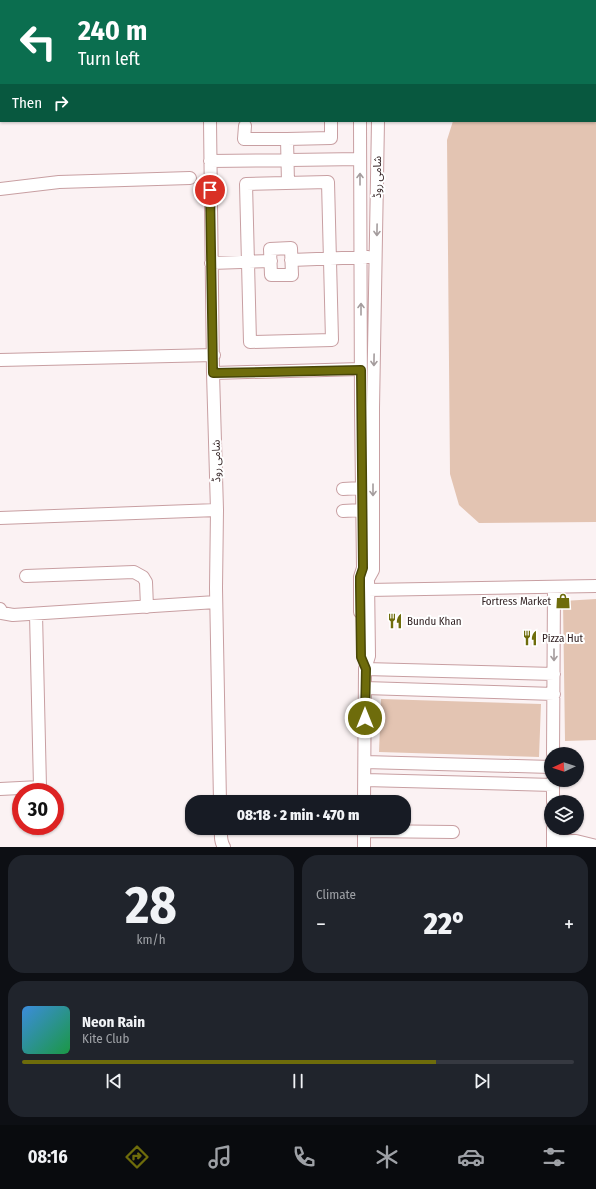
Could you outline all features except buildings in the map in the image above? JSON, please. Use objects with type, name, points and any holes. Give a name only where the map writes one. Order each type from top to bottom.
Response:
[{"type":"street","name":"شامی روڈ","points":[[210,122],[211,263],[217,510],[216,602],[220,795]]},
{"type":"street","points":[[244,126],[244,139],[331,138],[330,122]]},
{"type":"street","name":"شامی روڈ","points":[[360,122],[364,154],[361,258],[361,488],[363,568],[360,577],[361,657],[366,669]]},
{"type":"street","name":"شامی روڈ","points":[[364,154],[370,122]]},
{"type":"street","name":"شامی روڈ","points":[[364,795],[365,688],[366,669],[369,656],[368,579],[373,570],[373,408],[378,122]]},
{"type":"street","points":[[287,139],[288,183]]},
{"type":"street","points":[[210,161],[288,159],[364,154],[371,188],[377,201]]},
{"type":"street","points":[[0,189],[58,182],[190,178]]},
{"type":"street","points":[[328,182],[330,259],[332,340],[250,342],[246,184],[328,182]]},
{"type":"street","points":[[211,263],[271,261],[271,275],[292,275],[291,260],[376,257]]},
{"type":"street","points":[[0,360],[214,355]]},
{"type":"street","points":[[213,373],[361,370]]},
{"type":"street","points":[[361,408],[373,408]]},
{"type":"street","points":[[343,489],[361,488]]},
{"type":"street","points":[[0,518],[217,510]]},
{"type":"street","points":[[343,511],[362,510]]},
{"type":"street","points":[[26,576],[134,572],[143,577],[146,582],[147,607]]},
{"type":"street","points":[[368,590],[554,588],[596,586]]},
{"type":"street","points":[[554,588],[554,747]]},
{"type":"street","points":[[0,609],[2,613],[8,615],[216,602]]},
{"type":"street","points":[[0,789],[40,787],[36,614]]},
{"type":"street","points":[[366,669],[554,674]]},
{"type":"street","points":[[365,688],[554,694]]},
{"type":"street","points":[[365,762],[544,767]]},
{"type":"street","points":[[365,780],[544,782]]},
{"type":"street","points":[[411,831],[453,832]]},
{"type":"street","points":[[221,835],[224,847]]},
{"type":"street","points":[[364,835],[364,847]]},
{"type":"street","points":[[553,844],[576,841],[595,846]]},
{"type":"shaded area","points":[[453,122],[596,122],[596,522],[479,523],[459,505],[450,474],[447,140]]},
{"type":"shaded area","points":[[596,599],[596,740],[565,741],[563,601]]},
{"type":"shaded area","points":[[381,699],[541,704],[539,757],[379,752]]},
{"type":"place","name":"Fortress Market","points":[[563,601]]},
{"type":"place","name":"Bundu Khan","points":[[395,621]]},
{"type":"place","name":"Pizza Hut","points":[[530,638]]},
{"type":"route","points":[[210,190],[214,355],[213,373],[361,370],[363,568],[360,577],[360,586],[361,657],[366,669],[365,718]]}]
